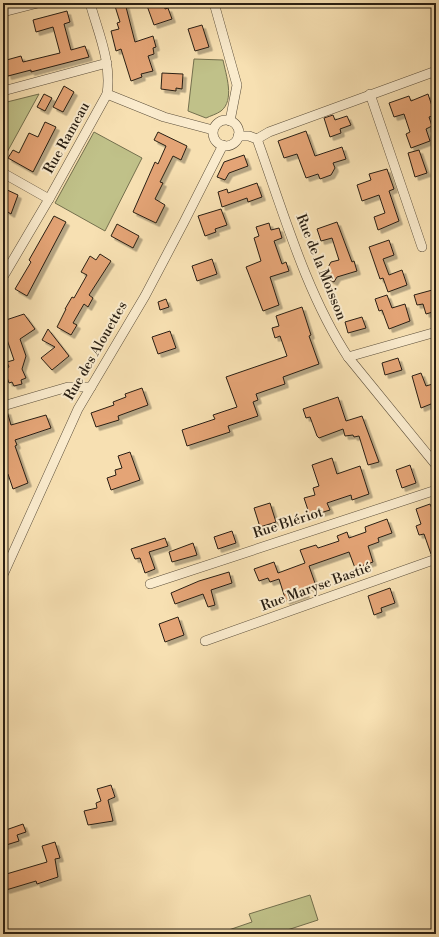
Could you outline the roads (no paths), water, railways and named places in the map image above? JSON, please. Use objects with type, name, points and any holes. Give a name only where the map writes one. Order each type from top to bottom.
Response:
[{"type":"street","points":[[3,12],[38,3]]},
{"type":"street","name":"Rue Rameau","points":[[3,277],[49,199],[107,94],[109,80],[107,64],[90,3]]},
{"type":"street","points":[[214,3],[237,84],[230,121]]},
{"type":"street","points":[[3,91],[107,64]]},
{"type":"street","points":[[238,136],[249,136],[257,139],[269,132],[436,71]]},
{"type":"street","points":[[107,94],[164,117],[213,130]]},
{"type":"street","points":[[370,94],[422,247]]},
{"type":"street","points":[[222,121],[230,121],[236,125],[238,136],[234,143],[223,145],[214,138],[213,130],[218,123],[222,121]]},
{"type":"street","name":"Rue de la Moisson","points":[[257,139],[312,288],[326,321],[348,357],[436,465]]},
{"type":"street","name":"Rue des Alouettes","points":[[3,575],[75,416],[148,289],[223,145]]},
{"type":"street","points":[[3,173],[49,199]]},
{"type":"street","points":[[348,357],[436,332]]},
{"type":"street","points":[[3,406],[68,387],[91,387]]},
{"type":"street","name":"Rue Blériot","points":[[150,584],[436,490]]},
{"type":"street","name":"Rue Maryse Bastié","points":[[205,641],[436,559]]}]
